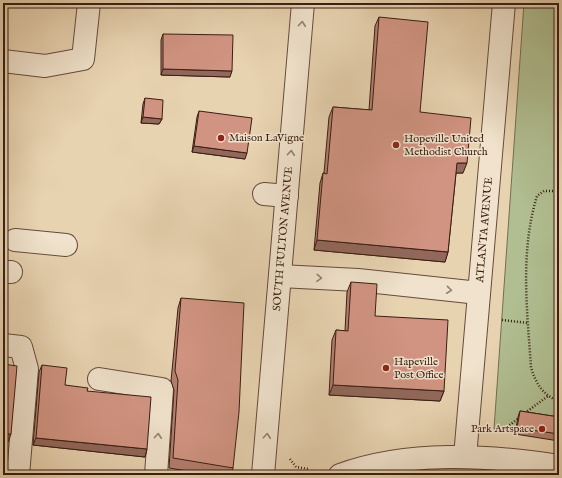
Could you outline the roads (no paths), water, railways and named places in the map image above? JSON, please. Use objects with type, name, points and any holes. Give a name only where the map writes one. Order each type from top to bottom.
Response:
[{"type":"street","points":[[3,61],[45,66],[83,59],[89,3]]},
{"type":"street","name":"SOUTH FULTON AVENUE","points":[[263,475],[276,266],[287,196],[304,3]]},
{"type":"street","name":"ATLANTA AVENUE","points":[[465,457],[504,3]]},
{"type":"street","points":[[264,194],[287,196]]},
{"type":"street","points":[[15,240],[66,245]]},
{"type":"street","points":[[276,266],[358,280],[479,293]]},
{"type":"street","points":[[3,345],[21,347],[26,369],[18,475]]},
{"type":"street","points":[[99,379],[162,388],[156,475]]},
{"type":"street","points":[[340,475],[388,461],[465,457],[533,462],[559,466]]},
{"type":"place","name":"Maison LaVigne","points":[[221,138]]},
{"type":"place","name":"Hopeville United Methodist Church","points":[[396,145]]},
{"type":"place","name":"Hapeville Post Office","points":[[386,368]]},
{"type":"place","name":"Park Artspace","points":[[542,429]]}]
